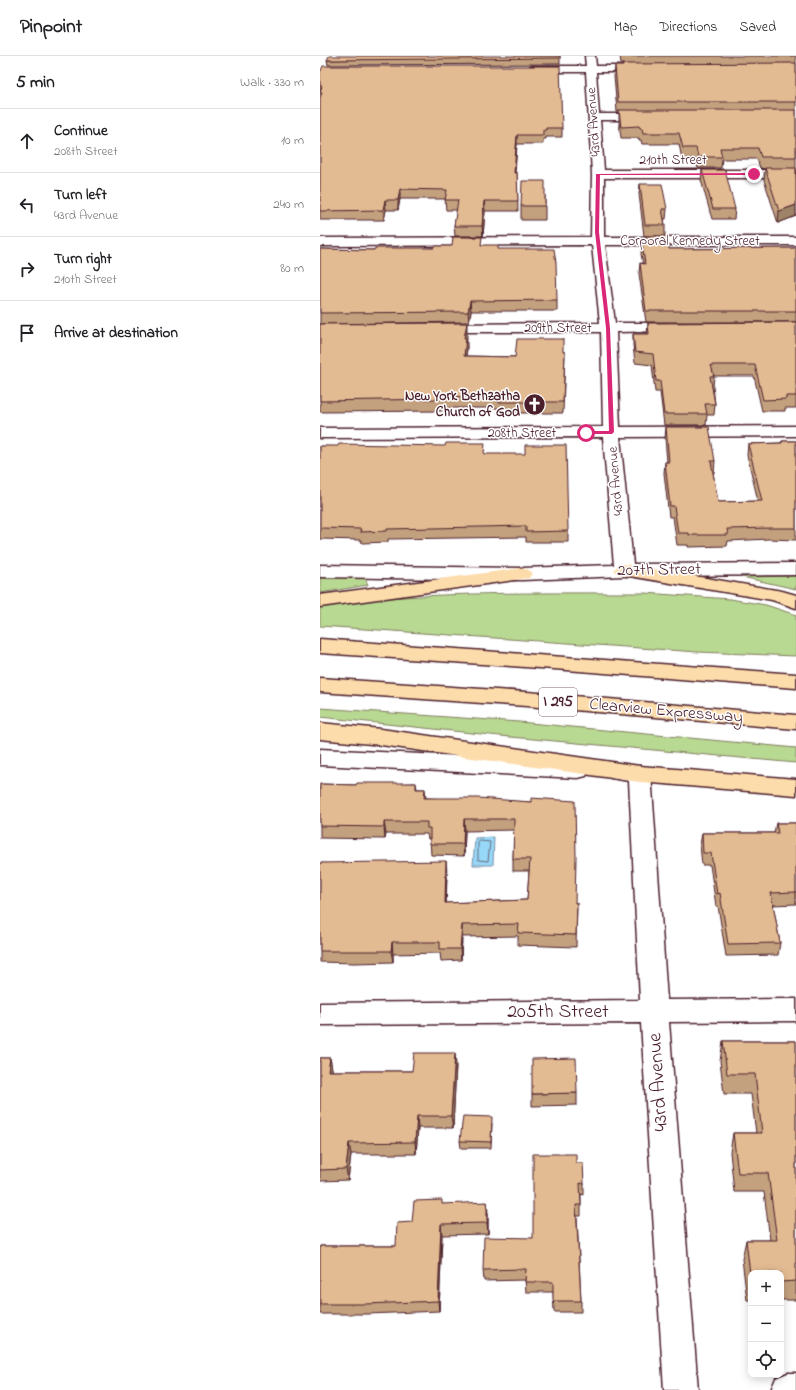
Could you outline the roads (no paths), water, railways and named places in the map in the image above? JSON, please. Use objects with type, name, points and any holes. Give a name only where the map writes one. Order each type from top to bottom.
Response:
[{"type":"main road","points":[[624,570],[775,595],[796,602]]},
{"type":"main road","points":[[320,601],[522,574]]},
{"type":"main road","name":"I 295","points":[[320,646],[554,662],[796,681]]},
{"type":"main road","name":"Clearview Expressway","points":[[320,685],[520,698],[796,722]]},
{"type":"main road","points":[[320,731],[381,737],[640,774],[796,787]]},
{"type":"street","points":[[522,69],[590,62],[656,69]]},
{"type":"street","name":"43rd Avenue","points":[[590,62],[598,174],[597,232],[608,328],[612,432],[624,570]]},
{"type":"street","points":[[594,117],[658,117]]},
{"type":"street","name":"210th Street","points":[[598,174],[796,174]]},
{"type":"street","name":"Corporal Kennedy Street","points":[[320,242],[796,241]]},
{"type":"street","name":"209th Street","points":[[423,328],[694,327]]},
{"type":"street","name":"208th Street","points":[[320,433],[796,431]]},
{"type":"street","name":"207th Street","points":[[522,574],[624,570],[796,569]]},
{"type":"street","points":[[320,571],[522,574]]},
{"type":"street","points":[[320,757],[640,774]]},
{"type":"street","name":"43rd Avenue","points":[[640,774],[654,1011],[680,1390]]},
{"type":"street","name":"205th Street","points":[[320,1014],[796,1010]]},
{"type":"street","points":[[788,1390],[796,1390]]},
{"type":"water","points":[[494,837],[493,865],[473,865],[475,838]]},
{"type":"place","name":"New York Bethzatha Church of God","points":[[535,404]]}]
